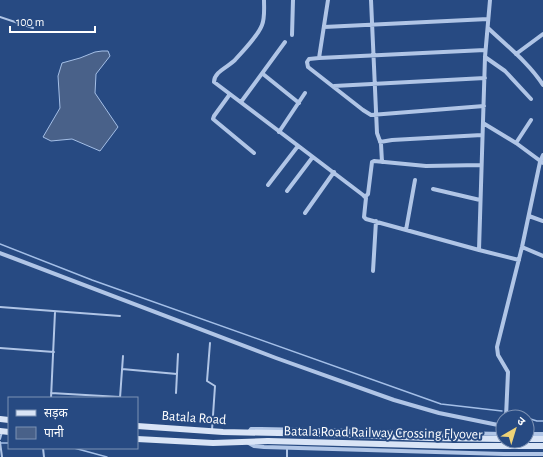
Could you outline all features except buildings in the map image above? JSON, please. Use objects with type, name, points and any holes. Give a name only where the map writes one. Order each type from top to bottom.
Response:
[{"type":"main road","name":"Batala Road","points":[[138,426],[249,432]]},
{"type":"main road","name":"Batala Road Railway Crossing Flyover","points":[[249,432],[495,440]]},
{"type":"main road","name":"Batala Road","points":[[138,439],[213,443],[247,442]]},
{"type":"main road","name":"Batala Road Railway Crossing Flyover","points":[[247,442],[268,441],[455,446],[543,446]]},
{"type":"street","points":[[264,0],[264,20],[261,28],[234,61],[222,69],[214,82],[365,197]]},
{"type":"street","points":[[292,35],[293,0]]},
{"type":"street","points":[[319,58],[328,0]]},
{"type":"street","points":[[371,0],[377,133],[380,142],[382,162]]},
{"type":"street","points":[[479,250],[485,50],[490,0]]},
{"type":"street","points":[[324,27],[488,19]]},
{"type":"street","points":[[488,28],[516,54],[543,85]]},
{"type":"street","points":[[516,54],[543,34]]},
{"type":"street","points":[[241,102],[285,42]]},
{"type":"street","points":[[484,106],[368,114],[307,65],[307,61],[309,59],[319,58],[485,50]]},
{"type":"street","points":[[485,57],[505,71],[531,99]]},
{"type":"street","points":[[262,74],[299,102]]},
{"type":"street","points":[[539,79],[543,75]]},
{"type":"street","points":[[334,86],[484,78]]},
{"type":"street","points":[[279,132],[305,93]]},
{"type":"street","points":[[230,94],[213,119],[254,153]]},
{"type":"street","points":[[516,143],[531,120]]},
{"type":"street","points":[[483,123],[516,143],[542,163]]},
{"type":"street","points":[[380,142],[482,135]]},
{"type":"street","points":[[268,185],[298,146]]},
{"type":"street","points":[[506,409],[508,372],[498,355],[497,346],[543,155]]},
{"type":"street","points":[[287,190],[312,158]]},
{"type":"street","points":[[481,165],[426,166],[374,161],[372,162],[368,194],[365,197],[364,217],[406,230],[518,260]]},
{"type":"street","points":[[305,213],[334,172]]},
{"type":"street","points":[[406,230],[415,180]]},
{"type":"street","points":[[433,189],[480,200]]},
{"type":"street","points":[[529,216],[543,222]]},
{"type":"street","points":[[373,271],[376,221]]},
{"type":"street","points":[[522,247],[543,256]]},
{"type":"street","points":[[0,253],[269,355],[394,400],[446,414],[495,424]]},
{"type":"street","points":[[249,432],[251,429],[269,429],[495,434]]},
{"type":"street","points":[[247,442],[254,446],[287,448],[543,454]]},
{"type":"street","points":[[504,449],[504,454]]},
{"type":"lane","points":[[0,17],[33,28]]},
{"type":"lane","points":[[0,307],[120,316]]},
{"type":"lane","points":[[51,397],[55,312]]},
{"type":"lane","points":[[210,343],[207,381],[215,386],[212,431]]},
{"type":"lane","points":[[0,348],[54,352]]},
{"type":"lane","points":[[176,393],[178,354]]},
{"type":"lane","points":[[51,393],[120,397],[123,356]]},
{"type":"lane","points":[[122,369],[177,374]]},
{"type":"lane","points":[[0,438],[4,431]]},
{"type":"lane","points":[[0,442],[2,457]]},
{"type":"lane","points":[[287,448],[287,457]]},
{"type":"water","points":[[102,51],[108,51],[110,56],[96,74],[95,93],[118,127],[100,151],[72,139],[51,141],[43,137],[60,108],[58,76],[62,63]]},
{"type":"waterway","points":[[0,244],[92,280],[441,404],[495,410]]},
{"type":"waterway","points":[[535,420],[543,421]]},
{"type":"waterway","points":[[1,443],[8,443]]},
{"type":"waterway","points":[[78,449],[107,457]]}]
